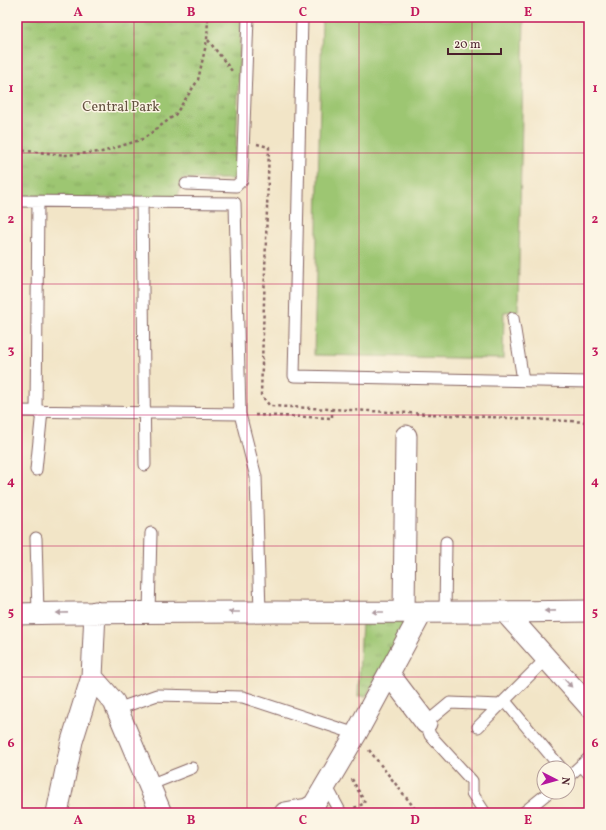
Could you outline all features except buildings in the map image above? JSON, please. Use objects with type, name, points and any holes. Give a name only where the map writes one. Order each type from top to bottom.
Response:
[{"type":"street","points":[[285,813],[307,809],[314,805],[389,674],[413,612],[406,436]]},
{"type":"street","points":[[17,614],[94,612],[589,611]]},
{"type":"street","points":[[57,813],[72,741],[92,677],[94,612]]},
{"type":"street","points":[[505,612],[589,706]]},
{"type":"street","points":[[389,674],[426,723]]},
{"type":"street","points":[[92,677],[110,697],[117,709],[161,813]]},
{"type":"lane","points":[[186,184],[236,186],[242,180],[248,17]]},
{"type":"lane","points":[[302,17],[294,376],[589,382]]},
{"type":"lane","points":[[17,201],[235,203],[240,414],[256,477],[260,612]]},
{"type":"lane","points":[[36,470],[39,411],[38,202]]},
{"type":"lane","points":[[142,202],[146,465]]},
{"type":"lane","points":[[513,318],[523,380]]},
{"type":"lane","points":[[17,411],[240,414]]},
{"type":"lane","points":[[149,612],[151,533]]},
{"type":"lane","points":[[36,538],[38,613]]},
{"type":"lane","points":[[445,612],[446,542]]},
{"type":"lane","points":[[478,727],[546,659]]},
{"type":"lane","points":[[117,709],[157,695],[243,698],[356,734]]},
{"type":"lane","points":[[485,813],[472,793],[472,781],[430,735],[426,723],[450,704],[503,703],[555,760]]},
{"type":"lane","points":[[576,769],[585,762],[589,774]]},
{"type":"lane","points":[[149,785],[192,768]]},
{"type":"lane","points":[[326,785],[346,811]]},
{"type":"lane","points":[[523,813],[539,800]]},
{"type":"path","points":[[17,150],[66,155],[102,152],[143,139],[175,115],[198,80],[207,40],[208,17]]},
{"type":"path","points":[[207,40],[245,86]]},
{"type":"path","points":[[244,139],[269,147],[261,395],[270,406],[589,422]]},
{"type":"path","points":[[240,414],[332,418],[332,409]]},
{"type":"path","points":[[356,734],[416,810]]},
{"type":"path","points":[[341,760],[365,803],[346,811]]},
{"type":"green space","name":"Central Park","points":[[17,17],[241,17],[235,179],[181,179],[178,199],[17,197]]},
{"type":"green space","points":[[322,17],[524,17],[518,311],[504,312],[503,359],[314,355]]},
{"type":"green space","points":[[402,621],[406,626],[366,696],[358,696],[362,622]]}]
